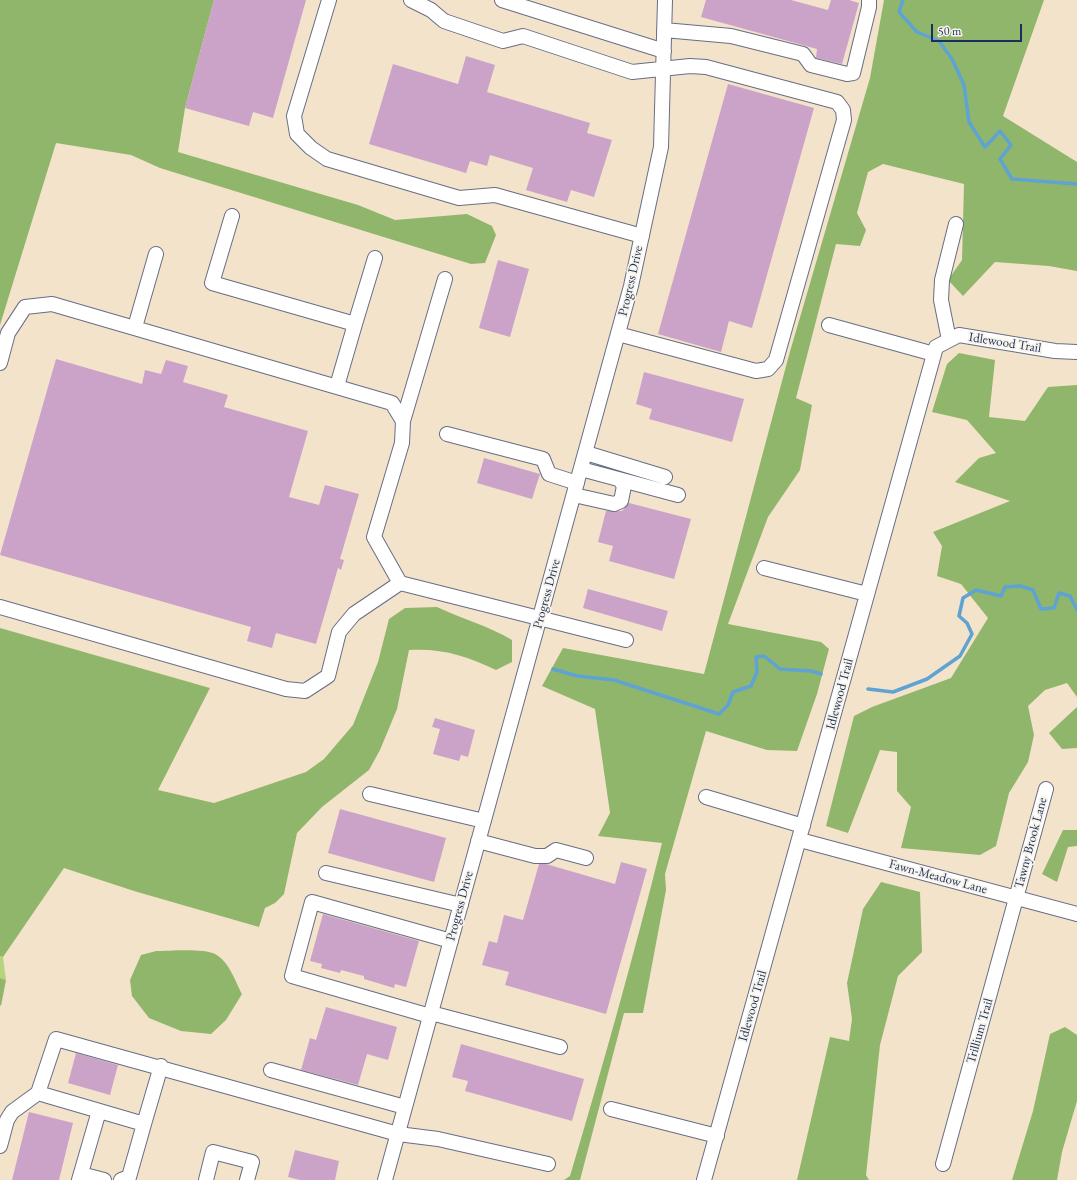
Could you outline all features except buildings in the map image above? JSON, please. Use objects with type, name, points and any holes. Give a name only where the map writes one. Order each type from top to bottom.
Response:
[{"type":"street","points":[[329,0],[294,116],[297,134],[311,148],[328,159],[459,198],[495,195],[642,236]]},
{"type":"street","points":[[411,0],[431,10],[444,21],[503,41],[523,36],[632,72],[690,66],[706,68],[837,102],[843,110],[844,120],[776,360],[768,369],[756,372],[618,334]]},
{"type":"street","points":[[502,0],[664,51]]},
{"type":"street","name":"Progress Drive","points":[[385,1180],[631,286],[661,147],[665,0]]},
{"type":"street","points":[[664,30],[731,36],[803,54],[811,65],[847,74],[853,73],[869,7],[868,0]]},
{"type":"street","points":[[232,216],[212,283],[355,324]]},
{"type":"street","points":[[950,340],[941,300],[942,280],[956,224]]},
{"type":"street","points":[[135,327],[156,254]]},
{"type":"street","points":[[337,386],[375,258]]},
{"type":"street","points":[[445,279],[403,421],[402,443],[374,537],[400,583],[626,640]]},
{"type":"street","points":[[0,363],[8,333],[25,307],[52,304],[337,386],[392,404],[403,421]]},
{"type":"street","points":[[829,325],[934,354]]},
{"type":"street","name":"Idlewood Trail","points":[[704,1180],[800,840],[936,347],[959,335],[1055,351],[1077,352]]},
{"type":"street","points":[[447,434],[543,459],[549,474],[577,482],[614,504],[620,500],[624,486],[620,480]]},
{"type":"street","points":[[586,453],[665,477]]},
{"type":"street","points":[[577,482],[620,480],[678,495]]},
{"type":"street","points":[[764,568],[867,594]]},
{"type":"street","points":[[0,607],[286,689],[306,691],[328,676],[340,632],[354,614],[400,583]]},
{"type":"street","name":"Tawny Brook Lane","points":[[1017,898],[1046,789]]},
{"type":"street","points":[[370,794],[484,821]]},
{"type":"street","points":[[706,797],[803,826]]},
{"type":"street","name":"Fawn-Meadow Lane","points":[[800,840],[1077,914]]},
{"type":"street","points":[[478,841],[535,856],[547,856],[556,850],[586,858]]},
{"type":"street","points":[[326,873],[461,905]]},
{"type":"street","name":"Trillium Trail","points":[[943,1164],[1017,898]]},
{"type":"street","points":[[451,941],[312,902],[292,976],[560,1047]]},
{"type":"street","points":[[0,1146],[7,1120],[12,1112],[38,1093],[56,1039],[161,1066],[398,1134],[438,1139],[548,1164]]},
{"type":"street","points":[[121,1180],[129,1177],[161,1066]]},
{"type":"street","points":[[271,1070],[405,1107]]},
{"type":"street","points":[[38,1093],[144,1124]]},
{"type":"street","points":[[611,1109],[717,1136]]},
{"type":"street","points":[[99,1111],[80,1177],[104,1180]]},
{"type":"street","points":[[206,1180],[213,1152],[252,1162],[247,1180]]},
{"type":"green space","points":[[0,0],[214,0],[185,108],[178,152],[358,205],[395,220],[467,214],[492,226],[496,235],[485,263],[471,264],[160,168],[131,155],[56,143],[0,325]]},
{"type":"green space","points":[[884,0],[1044,0],[1003,116],[1077,162],[1077,271],[1049,266],[995,262],[963,296],[948,280],[962,260],[964,184],[883,164],[868,172],[857,213],[866,230],[860,246],[836,244],[796,398],[812,405],[800,470],[768,517],[728,624],[821,642],[829,649],[817,694],[797,751],[767,750],[706,731],[665,874],[666,890],[643,1013],[624,1013],[580,1180],[564,1180],[570,1176],[629,968],[662,843],[598,836],[610,813],[595,709],[542,686],[563,648],[704,674],[789,355],[870,78]]},
{"type":"green space","points":[[959,353],[995,360],[989,417],[1025,421],[1048,387],[1077,385],[1077,697],[1067,683],[1045,690],[1028,706],[1034,735],[1028,762],[1009,793],[996,846],[980,855],[901,848],[911,807],[897,791],[897,752],[880,750],[848,833],[826,826],[854,716],[872,707],[951,678],[988,618],[961,584],[937,576],[942,546],[933,532],[1010,501],[955,482],[979,458],[996,453],[967,420],[932,412],[947,364]]},
{"type":"green space","points":[[437,607],[512,640],[512,662],[496,670],[454,654],[433,650],[409,650],[397,709],[380,750],[369,770],[322,807],[297,833],[284,894],[275,903],[265,908],[259,927],[134,891],[64,868],[3,957],[0,956],[0,628],[210,688],[158,790],[214,803],[306,772],[324,759],[353,725],[378,662],[389,619],[405,608]]},
{"type":"green space","points":[[1077,707],[1077,748],[1062,749],[1049,733]]},
{"type":"green space","points":[[1063,830],[1077,830],[1077,846],[1068,847],[1057,882],[1042,874]]},
{"type":"green space","points":[[881,882],[920,892],[922,952],[898,976],[880,1045],[866,1175],[869,1180],[797,1180],[830,1037],[849,1041],[852,1019],[847,983],[863,909]]},
{"type":"green space","points":[[195,950],[210,952],[220,957],[228,966],[242,994],[226,1020],[211,1034],[181,1031],[149,1018],[132,996],[130,980],[141,955],[156,951]]},
{"type":"green space","points":[[0,956],[3,957],[6,980],[0,978]]},
{"type":"green space","points":[[0,978],[6,980],[1,1006],[0,1005]]},
{"type":"green space","points":[[1065,1027],[1077,1035],[1077,1101],[1062,1152],[1057,1180],[1012,1180],[1033,1111],[1050,1034]]},
{"type":"waterway","points":[[903,0],[899,12],[917,32],[939,41],[952,59],[964,85],[969,122],[985,147],[1000,131],[1011,145],[1000,159],[1012,179],[1077,184]]},
{"type":"waterway","points":[[868,689],[893,692],[927,679],[960,656],[972,634],[967,623],[959,616],[963,598],[976,590],[1001,596],[1005,587],[1020,586],[1033,590],[1041,609],[1054,608],[1059,593],[1070,596],[1077,610]]},
{"type":"waterway","points":[[553,669],[577,676],[614,680],[719,714],[728,705],[733,692],[751,686],[757,672],[756,657],[764,656],[780,669],[811,671],[821,674]]}]
